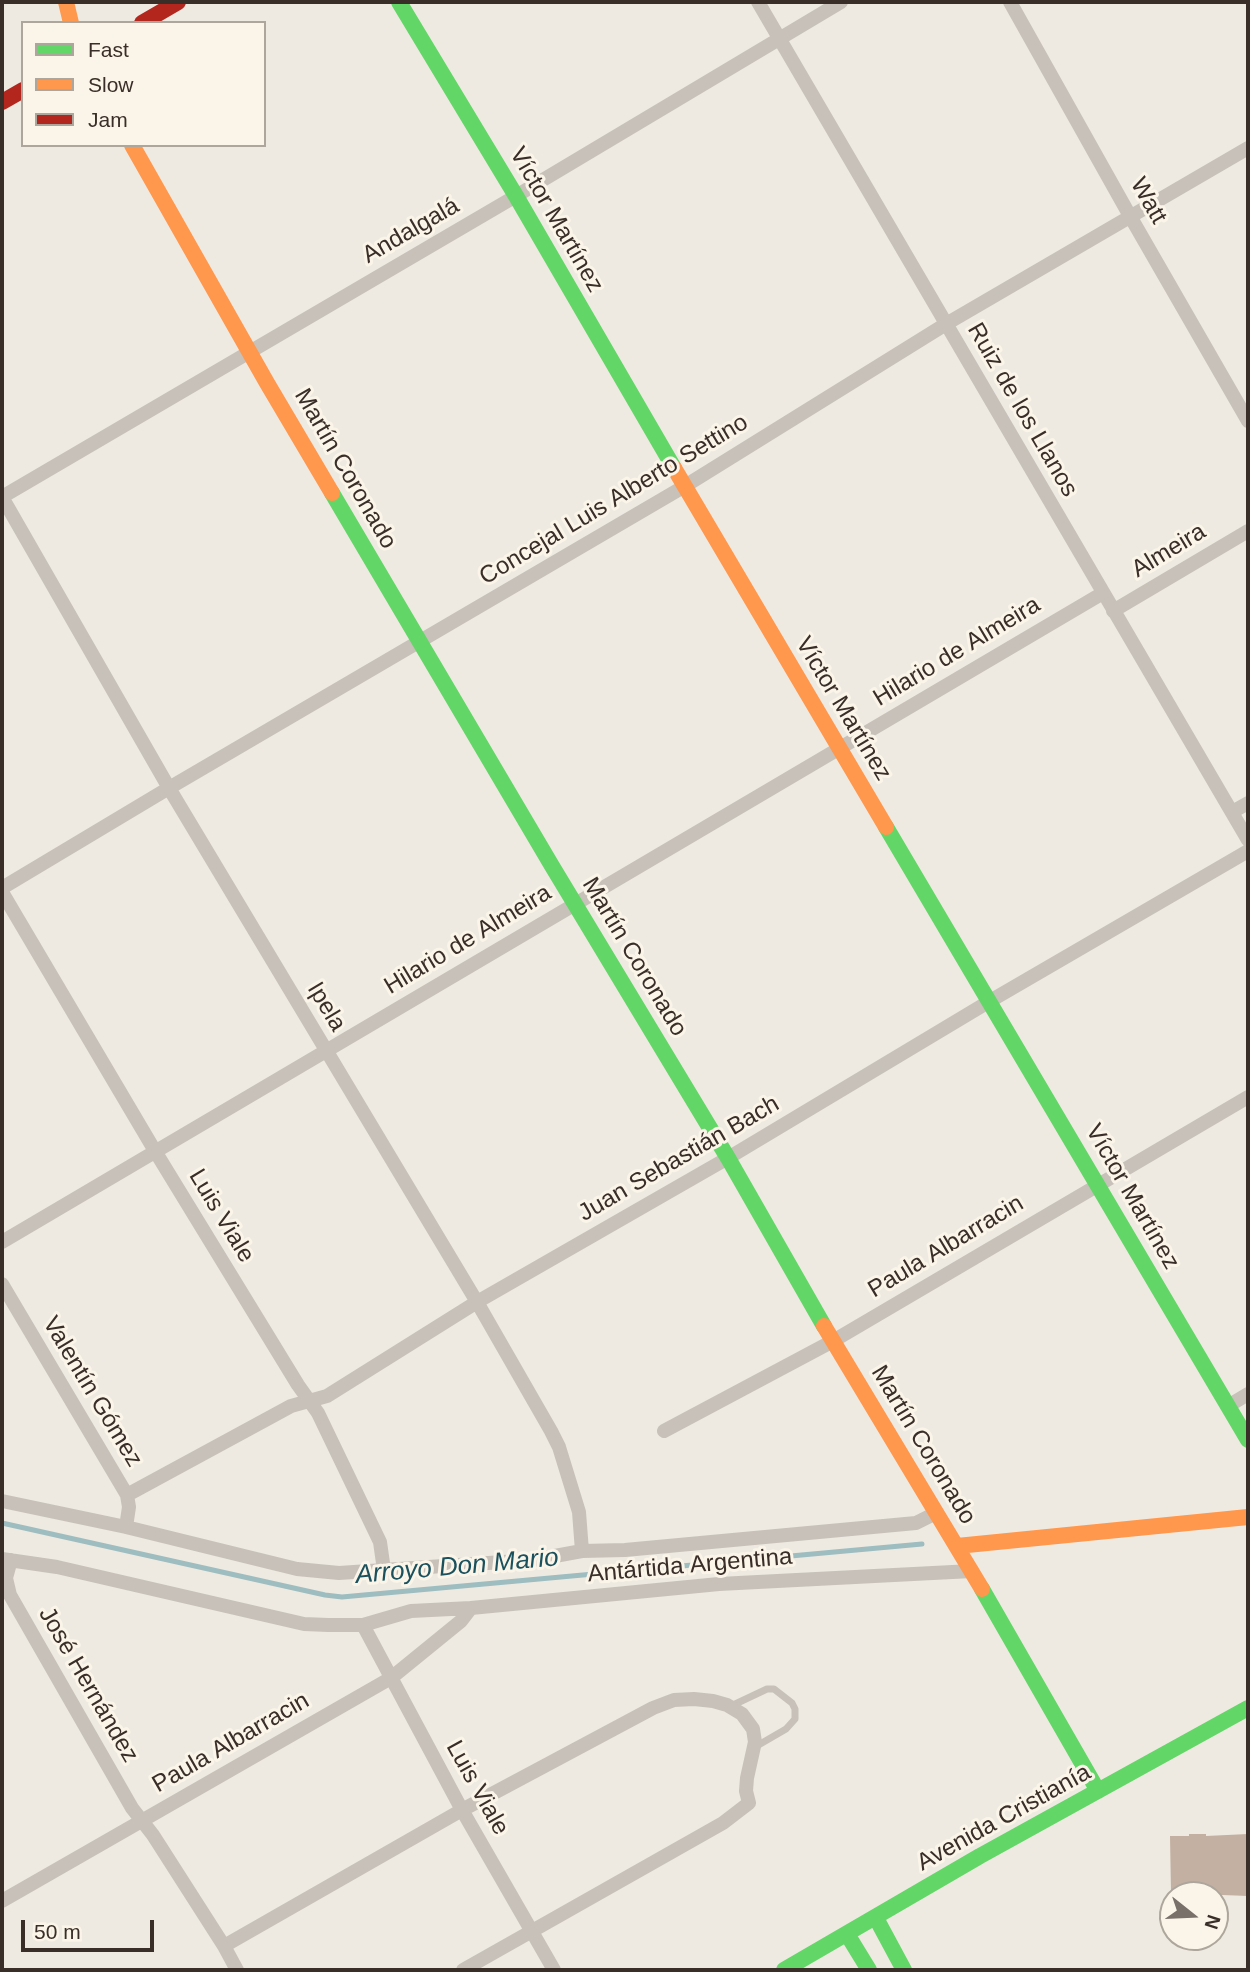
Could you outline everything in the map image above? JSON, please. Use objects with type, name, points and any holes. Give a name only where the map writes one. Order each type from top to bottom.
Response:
[{"type":"street","points":[[66,2],[71,21]]},
{"type":"street","points":[[145,21],[178,2]]},
{"type":"street","name":"Víctor Martínez","points":[[398,2],[516,196],[1248,1440]]},
{"type":"street","name":"Ruiz de los Llanos","points":[[758,2],[1248,840]]},
{"type":"street","name":"Andalgalá","points":[[2,497],[841,2]]},
{"type":"street","name":"Watt","points":[[1010,2],[1248,421]]},
{"type":"street","points":[[2,101],[21,91]]},
{"type":"street","name":"Martín Coronado","points":[[133,147],[420,642],[972,1571],[1098,1791]]},
{"type":"street","name":"Concejal Luis Alberto Settino","points":[[2,890],[169,788],[685,486],[946,324],[1248,148]]},
{"type":"street","name":"Ipela","points":[[2,497],[169,788],[477,1302],[559,1447],[579,1512],[582,1551]]},
{"type":"street","name":"Almeira","points":[[1114,611],[1248,531]]},
{"type":"street","name":"Hilario de Almeira","points":[[2,1241],[1103,593]]},
{"type":"street","points":[[1232,812],[1248,803]]},
{"type":"street","name":"Juan Sebastián Bach","points":[[127,1495],[291,1406],[327,1396],[477,1302],[728,1158],[1248,851]]},
{"type":"street","name":"Luis Viale","points":[[2,890],[155,1151],[318,1413],[380,1542],[384,1570]]},
{"type":"street","name":"Paula Albarracin","points":[[664,1431],[833,1341],[1248,1097]]},
{"type":"street","name":"Valentín Gómez","points":[[2,1284],[127,1495],[129,1507],[125,1527]]},
{"type":"street","points":[[1228,1406],[1248,1394]]},
{"type":"street","name":"Antártida Argentina","points":[[2,1501],[125,1527],[297,1569],[339,1573],[533,1560],[582,1551],[625,1550],[916,1523],[936,1513]]},
{"type":"street","points":[[957,1546],[1248,1517]]},
{"type":"street","name":"Antártida Argentina","points":[[7,1560],[57,1567],[304,1624],[363,1625],[411,1611],[471,1608],[719,1584],[972,1571]]},
{"type":"street","name":"José Hernández","points":[[7,1560],[6,1578],[10,1595],[141,1821],[153,1835],[237,1970]]},
{"type":"street","name":"Paula Albarracin","points":[[2,1901],[391,1678],[461,1621],[471,1608]]},
{"type":"street","name":"Luis Viale","points":[[363,1625],[462,1810],[554,1970]]},
{"type":"street","points":[[224,1946],[462,1810],[653,1708],[674,1700],[694,1699],[713,1701],[742,1714],[753,1729],[755,1747],[747,1778],[748,1803],[733,1817],[463,1970]]},
{"type":"street","name":"Avenida Cristianía","points":[[784,1970],[980,1856],[1248,1708]]},
{"type":"street","points":[[876,1918],[904,1970]]},
{"type":"street","points":[[847,1934],[869,1970]]},
{"type":"lane","points":[[730,1707],[767,1689],[774,1689],[792,1703],[795,1719],[786,1730],[755,1747]]},
{"type":"building","points":[[1248,1834],[1248,1896],[1229,1895],[1229,1881],[1171,1881],[1170,1836]]},
{"type":"waterway","name":"Arroyo Don Mario","points":[[2,1523],[342,1597],[922,1544]]},
{"type":"traffic: fast","points":[[399,2],[516,196],[674,468]]},
{"type":"traffic: fast","points":[[332,493],[728,1158],[824,1326]]},
{"type":"traffic: fast","points":[[886,827],[1248,1440]]},
{"type":"traffic: fast","points":[[982,1589],[1098,1791]]},
{"type":"traffic: fast","points":[[784,1970],[980,1856],[1248,1708]]},
{"type":"traffic: fast","points":[[876,1918],[904,1970]]},
{"type":"traffic: fast","points":[[847,1934],[869,1970]]},
{"type":"traffic: slow","points":[[66,2],[71,21]]},
{"type":"traffic: slow","points":[[133,147],[332,493]]},
{"type":"traffic: slow","points":[[674,468],[886,827]]},
{"type":"traffic: slow","points":[[824,1326],[982,1589]]},
{"type":"traffic: slow","points":[[957,1546],[1248,1517]]},
{"type":"traffic: jam","points":[[145,21],[178,2]]},
{"type":"traffic: jam","points":[[2,102],[21,91]]}]
